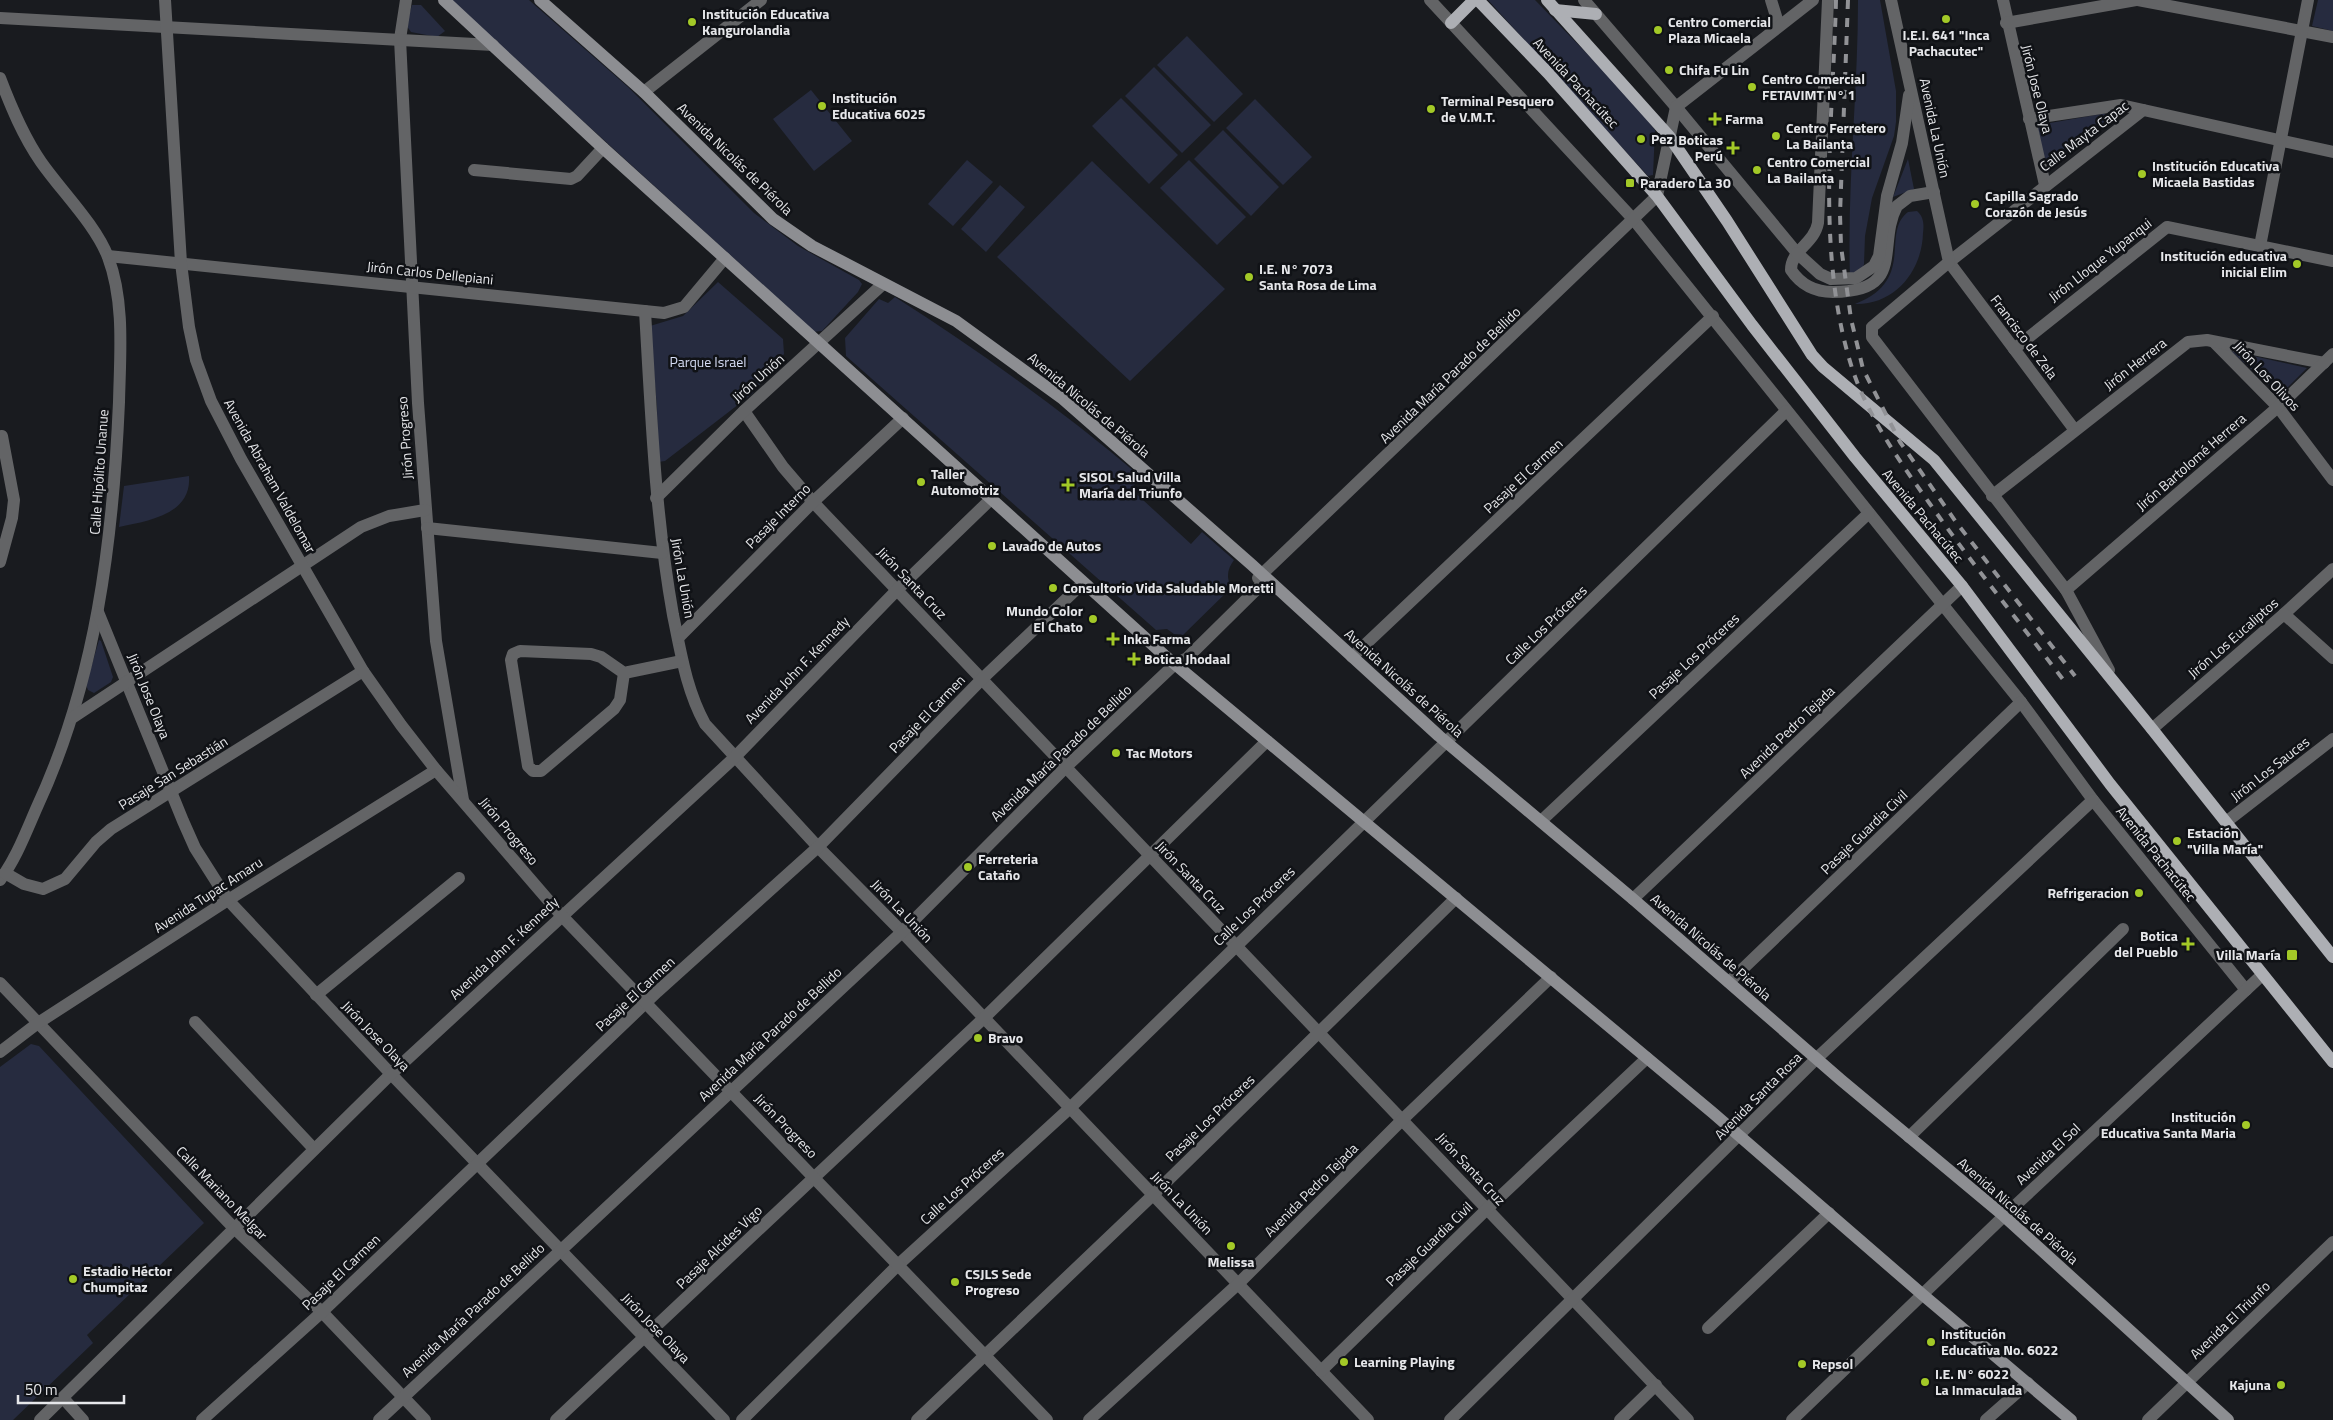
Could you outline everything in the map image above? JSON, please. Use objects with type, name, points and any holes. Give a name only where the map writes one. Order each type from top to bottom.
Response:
[{"type":"main road","points":[[444,0],[603,148],[990,500],[1175,664],[1740,1136],[1923,1295],[2071,1420]]},
{"type":"main road","name":"Avenida Nicolás de Piérola","points":[[540,0],[644,92],[773,219],[812,246],[956,321],[1062,399],[1263,575],[1447,743],[2004,1216],[2228,1420]]},
{"type":"main road","points":[[1451,23],[1476,0]]},
{"type":"main road","name":"Avenida Pachacútec","points":[[1476,0],[1548,73],[1658,196],[1752,326],[1855,456],[1962,586],[2110,784],[2333,1062]]},
{"type":"main road","points":[[1551,5],[1596,14]]},
{"type":"main road","points":[[1551,5],[1669,136],[1727,221],[1812,355],[1824,368],[1934,460],[2152,729],[2333,957]]},
{"type":"street","name":"Avenida Abraham Valdelomar","points":[[165,0],[182,264],[189,327],[196,360],[211,401],[241,460],[363,671],[436,770],[464,800]]},
{"type":"street","name":"Jirón Progreso","points":[[406,0],[400,39],[412,286],[427,528],[436,642],[464,800],[561,915],[899,1264],[1047,1420]]},
{"type":"street","points":[[644,92],[761,0]]},
{"type":"street","name":"Avenida Pachacútec","points":[[1430,0],[1634,220],[1713,316],[1786,411],[1943,605],[2020,702],[2093,800],[2246,990]]},
{"type":"street","points":[[1584,0],[1676,106],[1797,254],[1820,274],[1831,279],[1856,278],[1870,271],[1879,256],[1887,196],[1902,143],[1911,82]]},
{"type":"street","points":[[1771,0],[1779,26]]},
{"type":"street","points":[[1658,196],[1676,106],[1813,0]]},
{"type":"street","points":[[1828,0],[1818,223],[1815,234],[1791,263],[1791,270],[1802,283],[1811,288],[1831,292],[1849,292],[1863,288],[1875,279],[1884,268],[1897,206],[1910,196],[1934,192]]},
{"type":"street","name":"Avenida La Unión","points":[[1891,0],[1911,82],[1921,142],[1949,262]]},
{"type":"street","name":"Jirón Jose Olaya","points":[[2003,0],[2006,23],[2045,185]]},
{"type":"street","points":[[2006,23],[2137,0],[2333,37]]},
{"type":"street","points":[[2260,246],[2308,0]]},
{"type":"street","points":[[0,18],[493,45]]},
{"type":"street","name":"Calle Hipólito Unanue","points":[[0,78],[25,137],[40,161],[98,238],[108,256],[114,276],[121,345],[116,459],[110,536],[98,612],[72,718],[53,773],[2,877]]},
{"type":"street","points":[[2029,119],[2121,105],[2143,110]]},
{"type":"street","name":"Calle Mayta Capac","points":[[1992,496],[1872,337],[1872,327],[2045,185],[2143,110],[2333,152]]},
{"type":"street","points":[[1902,143],[1911,138],[1921,142]]},
{"type":"street","points":[[474,170],[571,178],[577,176],[603,148]]},
{"type":"street","name":"Avenida María Parado de Bellido","points":[[379,1420],[560,1249],[902,932],[1066,767],[1175,664],[1181,653],[1255,580],[1263,575],[1658,196]]},
{"type":"street","name":"Jirón Lloque Yupanqui","points":[[2014,349],[2167,227],[2333,261]]},
{"type":"street","name":"Jirón Carlos Dellepiani","points":[[108,256],[664,313],[684,307],[725,258]]},
{"type":"street","name":"Francisco de Zela","points":[[1949,262],[2074,429]]},
{"type":"street","name":"Jirón Unión","points":[[656,498],[744,411],[883,284]]},
{"type":"street","name":"Jirón La Unión","points":[[645,311],[656,498],[662,553],[682,661],[693,702],[701,716],[734,758],[818,847],[902,932],[1368,1420]]},
{"type":"street","name":"Pasaje El Carmen","points":[[1352,657],[1713,316]]},
{"type":"street","name":"Jirón Herrera","points":[[1992,496],[2074,429],[2188,342],[2214,342],[2328,359]]},
{"type":"street","name":"Jirón Los Olivos","points":[[2214,342],[2278,407],[2333,480]]},
{"type":"street","name":"Jirón Bartolomé Herrera","points":[[2066,590],[2278,407],[2328,359]]},
{"type":"street","name":"Jirón Santa Cruz","points":[[744,411],[783,467],[813,502],[1688,1420]]},
{"type":"street","name":"Calle Los Próceres","points":[[742,1420],[899,1264],[1070,1108],[1786,411]]},
{"type":"street","name":"Pasaje Interno","points":[[678,638],[813,502],[902,418]]},
{"type":"street","points":[[0,562],[12,518],[14,500],[2,436]]},
{"type":"street","points":[[1992,496],[2066,590],[2117,686]]},
{"type":"street","name":"Avenida John F. Kennedy","points":[[40,1420],[233,1227],[391,1074],[561,915],[734,758],[897,590],[990,500]]},
{"type":"street","points":[[72,718],[302,564],[361,527],[389,516],[426,510]]},
{"type":"street","name":"Pasaje Los Próceres","points":[[1541,821],[1869,513]]},
{"type":"street","points":[[427,528],[662,553]]},
{"type":"street","name":"Jirón Los Eucaliptos","points":[[2152,729],[2333,569]]},
{"type":"street","name":"Pasaje El Carmen","points":[[202,1420],[322,1312],[646,1004],[818,847],[982,679],[1083,583]]},
{"type":"street","name":"Avenida Pedro Tejada","points":[[1633,899],[1962,586]]},
{"type":"street","name":"Jirón Jose Olaya","points":[[98,612],[195,848],[228,900],[391,1074],[724,1420]]},
{"type":"street","points":[[2284,614],[2333,658]]},
{"type":"street","points":[[624,673],[620,700],[614,709],[541,771],[533,771],[528,766],[511,660],[513,654],[520,651],[591,654],[601,657],[624,673],[682,661]]},
{"type":"street","name":"Pasaje San Sebastián","points":[[2,877],[43,889],[64,879],[96,842],[111,829],[172,793],[363,671]]},
{"type":"street","name":"Pasaje Guardia Civil","points":[[1729,982],[2020,702]]},
{"type":"street","points":[[814,1177],[984,1018],[1267,741]]},
{"type":"street","name":"Jirón Los Sauces","points":[[2226,822],[2331,745]]},
{"type":"street","name":"Avenida Tupac Amaru","points":[[0,1052],[38,1023],[228,900],[436,770]]},
{"type":"street","name":"Avenida Santa Rosa","points":[[1450,1420],[1572,1298],[1740,1136],[1816,1058],[2093,800]]},
{"type":"street","points":[[316,995],[460,878]]},
{"type":"street","name":"Pasaje Los Próceres","points":[[917,1420],[1153,1195],[1456,898]]},
{"type":"street","points":[[1909,1137],[2123,929]]},
{"type":"street","name":"Avenida El Sol","points":[[1792,1420],[2004,1216],[2262,975]]},
{"type":"street","name":"Avenida Pedro Tejada","points":[[1089,1420],[1238,1284],[1403,1119],[1551,978]]},
{"type":"street","name":"Calle Mariano Melgar","points":[[0,983],[233,1227],[322,1312],[425,1420]]},
{"type":"street","points":[[195,1022],[314,1149]]},
{"type":"street","name":"Pasaje Guardia Civil","points":[[1321,1371],[1487,1209],[1647,1058]]},
{"type":"street","name":"Pasaje Alcides Vigo","points":[[556,1420],[645,1339],[814,1177]]},
{"type":"street","points":[[1708,1328],[1829,1213]]},
{"type":"street","name":"Avenida El Triunfo","points":[[2148,1420],[2333,1242]]},
{"type":"street","points":[[1986,1420],[2028,1383]]},
{"type":"street","points":[[1620,1420],[1656,1385]]},
{"type":"street","points":[[63,1398],[83,1420]]},
{"type":"green space","points":[[450,0],[529,0],[628,87],[754,213],[798,246],[859,280],[862,284],[858,292],[822,331],[812,332],[784,304]]},
{"type":"green space","points":[[1488,0],[1535,0],[1630,98],[1655,130],[1653,175],[1648,176]]},
{"type":"green space","points":[[1858,0],[1880,0],[1896,91],[1896,122],[1894,136],[1872,198],[1865,236],[1864,264],[1862,270],[1850,278],[1850,208]]},
{"type":"green space","points":[[2318,0],[2333,0],[2333,31],[2312,26]]},
{"type":"green space","points":[[412,5],[421,5],[445,31],[437,37],[411,32],[406,25]]},
{"type":"green space","points":[[1187,36],[1243,94],[1214,122],[1157,65]]},
{"type":"green space","points":[[1154,67],[1211,125],[1182,153],[1125,96]]},
{"type":"green space","points":[[811,90],[852,141],[814,171],[773,119]]},
{"type":"green space","points":[[1121,98],[1178,155],[1149,184],[1092,126]]},
{"type":"green space","points":[[1255,99],[1312,157],[1283,185],[1226,128]]},
{"type":"green space","points":[[2108,114],[2109,118],[2048,167],[2033,126]]},
{"type":"green space","points":[[1223,130],[1279,187],[1251,216],[1194,159]]},
{"type":"green space","points":[[1908,159],[1914,189],[1893,197]]},
{"type":"green space","points":[[967,160],[993,182],[953,226],[928,204]]},
{"type":"green space","points":[[1189,160],[1246,217],[1217,245],[1160,188]]},
{"type":"green space","points":[[1092,161],[1225,289],[1130,381],[997,257]]},
{"type":"green space","points":[[1000,185],[1025,207],[986,252],[961,229]]},
{"type":"green space","points":[[1917,211],[1922,218],[1923,230],[1918,260],[1912,272],[1894,292],[1882,299],[1869,303],[1855,304],[1874,294],[1885,282],[1892,270],[1900,221],[1908,212]]},
{"type":"green space","name":"Parque Israel","points":[[718,282],[783,339],[784,354],[752,394],[665,461],[658,462],[657,408],[650,326],[683,316]]},
{"type":"green space","name":"SISOL Salud Villa María del Triunfo","points":[[895,297],[1021,383],[1141,477],[1131,489],[1191,544],[1202,532],[1234,560],[1228,573],[1232,587],[1183,635],[1174,634],[1167,629],[1156,630],[846,356],[845,338],[879,299],[888,303]]},
{"type":"green space","points":[[2231,351],[2307,368],[2280,395]]},
{"type":"green space","points":[[189,476],[188,489],[183,500],[176,508],[154,519],[119,527],[124,486]]},
{"type":"green space","points":[[99,640],[101,641],[113,677],[111,682],[94,693],[88,690],[86,685]]},
{"type":"green space","name":"Estadio Héctor Chumpitaz","points":[[31,1044],[39,1046],[204,1223],[87,1335],[93,1343],[13,1420],[0,1420],[0,1067]]},
{"type":"railway","points":[[1836,0],[1830,140],[1830,235],[1841,327],[1853,371],[1877,424],[1908,472],[1963,549],[2065,682]]},
{"type":"railway","points":[[1848,0],[1840,214],[1841,246],[1851,319],[1863,369],[1900,442],[1956,522],[2075,676]]},
{"type":"place","name":"I.E.I. 641 \"Inca Pachacutec\"","points":[[1946,19]]},
{"type":"place","name":"Institución Educativa Kangurolandia","points":[[692,22]]},
{"type":"place","name":"Centro Comercial Plaza Micaela","points":[[1658,30]]},
{"type":"place","name":"Chifa Fu Lin","points":[[1669,70]]},
{"type":"place","name":"Centro Comercial FETAVIMT N° 1","points":[[1752,87]]},
{"type":"place","name":"Institución Educativa 6025","points":[[822,106]]},
{"type":"place","name":"Terminal Pesquero de V.M.T.","points":[[1431,109]]},
{"type":"place","name":"Farma","points":[[1715,119]]},
{"type":"place","name":"Centro Ferretero La Bailanta","points":[[1776,136]]},
{"type":"place","name":"Pez","points":[[1641,139]]},
{"type":"place","name":"Boticas Perú","points":[[1733,148]]},
{"type":"place","name":"Centro Comercial La Bailanta","points":[[1757,170]]},
{"type":"place","name":"Institución Educativa Micaela Bastidas","points":[[2142,174]]},
{"type":"place","name":"Paradero La 30","points":[[1630,183]]},
{"type":"place","name":"Capilla Sagrado Corazón de Jesús","points":[[1975,204]]},
{"type":"place","name":"Institución educativa inicial Elim","points":[[2297,264]]},
{"type":"place","name":"I.E. N° 7073 Santa Rosa de Lima","points":[[1249,277]]},
{"type":"place","name":"Taller Automotriz","points":[[921,482]]},
{"type":"place","name":"SISOL Salud Villa María del Triunfo","points":[[1068,485]]},
{"type":"place","name":"Lavado de Autos","points":[[992,546]]},
{"type":"place","name":"Consultorio Vida Saludable Moretti","points":[[1053,588]]},
{"type":"place","name":"Mundo Color El Chato","points":[[1093,619]]},
{"type":"place","name":"Inka Farma","points":[[1113,639]]},
{"type":"place","name":"Botica Jhodaal","points":[[1134,659]]},
{"type":"place","name":"Tac Motors","points":[[1116,753]]},
{"type":"place","name":"Estación \"Villa María\"","points":[[2177,841]]},
{"type":"place","name":"Ferreteria Cataño","points":[[968,867]]},
{"type":"place","name":"Refrigeracion","points":[[2139,893]]},
{"type":"place","name":"Botica del Pueblo","points":[[2188,944]]},
{"type":"place","name":"Villa María","points":[[2292,955]]},
{"type":"place","name":"Bravo","points":[[978,1038]]},
{"type":"place","name":"Institución Educativa Santa Maria","points":[[2246,1125]]},
{"type":"place","name":"Melissa","points":[[1231,1246]]},
{"type":"place","name":"Estadio Héctor Chumpitaz","points":[[73,1279]]},
{"type":"place","name":"CSJLS Sede Progreso","points":[[955,1282]]},
{"type":"place","name":"Institución Educativa No. 6022","points":[[1931,1342]]},
{"type":"place","name":"Learning Playing","points":[[1344,1362]]},
{"type":"place","name":"Repsol","points":[[1802,1364]]},
{"type":"place","name":"I.E. N° 6022 La Inmaculada","points":[[1925,1382]]},
{"type":"place","name":"Kajuna","points":[[2281,1385]]}]
